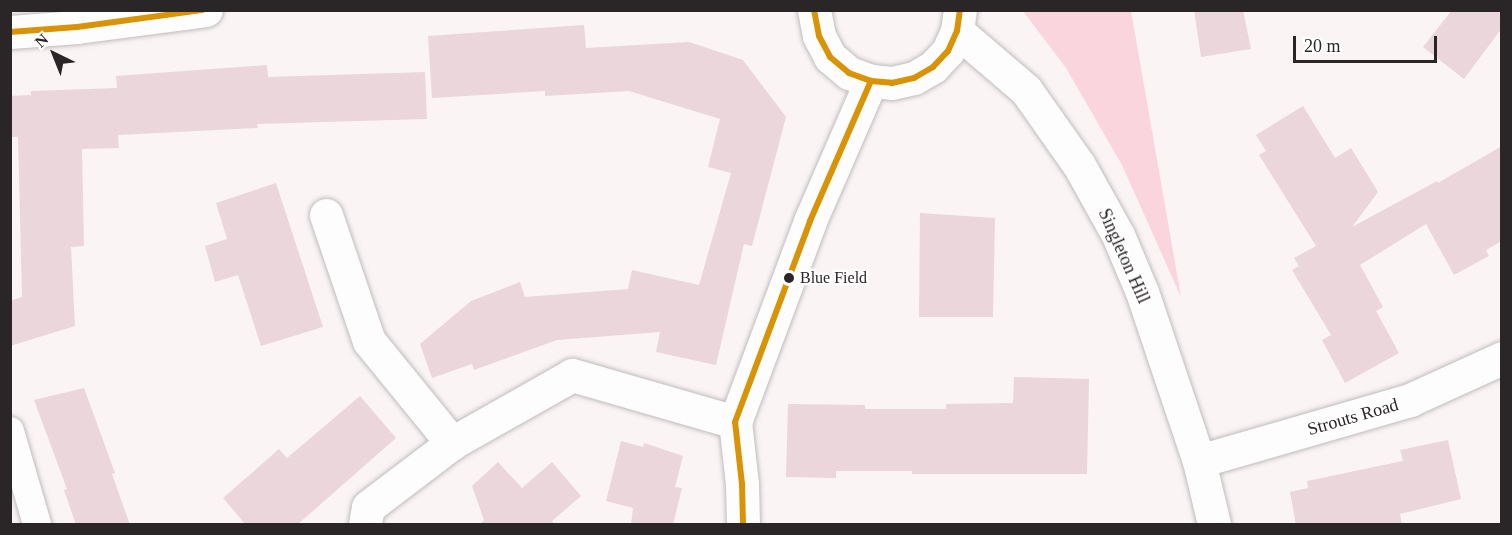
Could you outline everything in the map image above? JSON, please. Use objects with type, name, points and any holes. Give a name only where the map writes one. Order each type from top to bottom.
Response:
[{"type":"street","points":[[10,32],[77,27],[206,10]]},
{"type":"street","name":"Singleton Hill","points":[[814,10],[819,36],[831,57],[849,72],[871,81],[892,83],[914,78],[933,67],[948,51],[959,21],[1026,90],[1079,165],[1118,235],[1142,292],[1200,461],[1214,525]]},
{"type":"street","points":[[742,525],[742,484],[735,422],[810,221],[871,81]]},
{"type":"street","points":[[326,215],[369,341],[452,442]]},
{"type":"street","name":"Strouts Road","points":[[1200,461],[1410,400],[1502,358]]},
{"type":"street","points":[[365,525],[368,507],[452,442],[572,375],[735,422]]},
{"type":"lane","points":[[10,431],[37,525]]},
{"type":"shaded area","points":[[1023,11],[1131,11],[1181,297],[1122,165],[1066,68]]},
{"type":"building","points":[[1194,10],[1243,10],[1251,49],[1201,57]]},
{"type":"building","points":[[1452,10],[1502,10],[1502,28],[1464,79],[1423,47]]},
{"type":"building","points":[[584,25],[586,48],[689,42],[743,60],[786,117],[752,246],[744,244],[716,365],[656,352],[660,332],[557,340],[474,370],[472,364],[432,378],[420,344],[471,301],[520,282],[525,297],[628,289],[632,270],[699,285],[731,173],[708,167],[720,119],[629,91],[545,96],[545,91],[432,98],[428,36]]},
{"type":"building","points":[[267,65],[268,77],[425,72],[427,119],[257,124],[258,128],[118,135],[119,148],[82,149],[84,246],[71,247],[75,326],[10,346],[10,301],[22,297],[18,137],[10,137],[10,96],[31,95],[31,91],[117,88],[116,76]]},
{"type":"building","points":[[1303,106],[1335,158],[1351,148],[1378,192],[1352,227],[1437,181],[1438,183],[1502,146],[1502,241],[1486,250],[1489,256],[1454,275],[1426,224],[1360,265],[1383,307],[1376,311],[1399,353],[1345,383],[1322,340],[1331,335],[1292,270],[1299,266],[1294,258],[1316,246],[1259,155],[1266,151],[1256,135]]},
{"type":"building","points":[[276,183],[323,327],[261,346],[238,275],[215,282],[205,246],[227,239],[216,203]]},
{"type":"building","points":[[920,213],[995,218],[993,317],[919,317]]},
{"type":"building","points":[[1014,377],[1089,379],[1087,474],[912,474],[912,471],[836,471],[836,478],[786,477],[788,404],[865,405],[865,409],[946,409],[946,404],[1013,403]]},
{"type":"building","points":[[84,388],[115,473],[112,474],[130,525],[76,525],[64,490],[67,489],[34,400]]},
{"type":"building","points":[[360,396],[396,438],[297,525],[246,525],[223,498],[279,449],[287,458]]},
{"type":"building","points":[[1448,440],[1461,499],[1400,514],[1402,525],[1296,525],[1290,492],[1308,488],[1307,481],[1403,461],[1400,450]]},
{"type":"building","points":[[621,441],[643,447],[644,443],[683,456],[675,487],[682,488],[673,525],[631,525],[633,508],[606,501]]},
{"type":"building","points":[[498,462],[522,488],[552,462],[581,496],[552,521],[555,525],[479,525],[484,520],[472,486]]},
{"type":"transit line","points":[[10,32],[77,27],[202,10]]},
{"type":"transit line","points":[[814,10],[819,36],[830,57],[849,73],[871,81],[892,83],[914,78],[933,67],[948,51],[957,31],[960,10]]},
{"type":"transit line","points":[[743,524],[742,484],[735,422],[810,221],[871,81]]},
{"type":"place","name":"Blue Field","points":[[789,278]]}]
